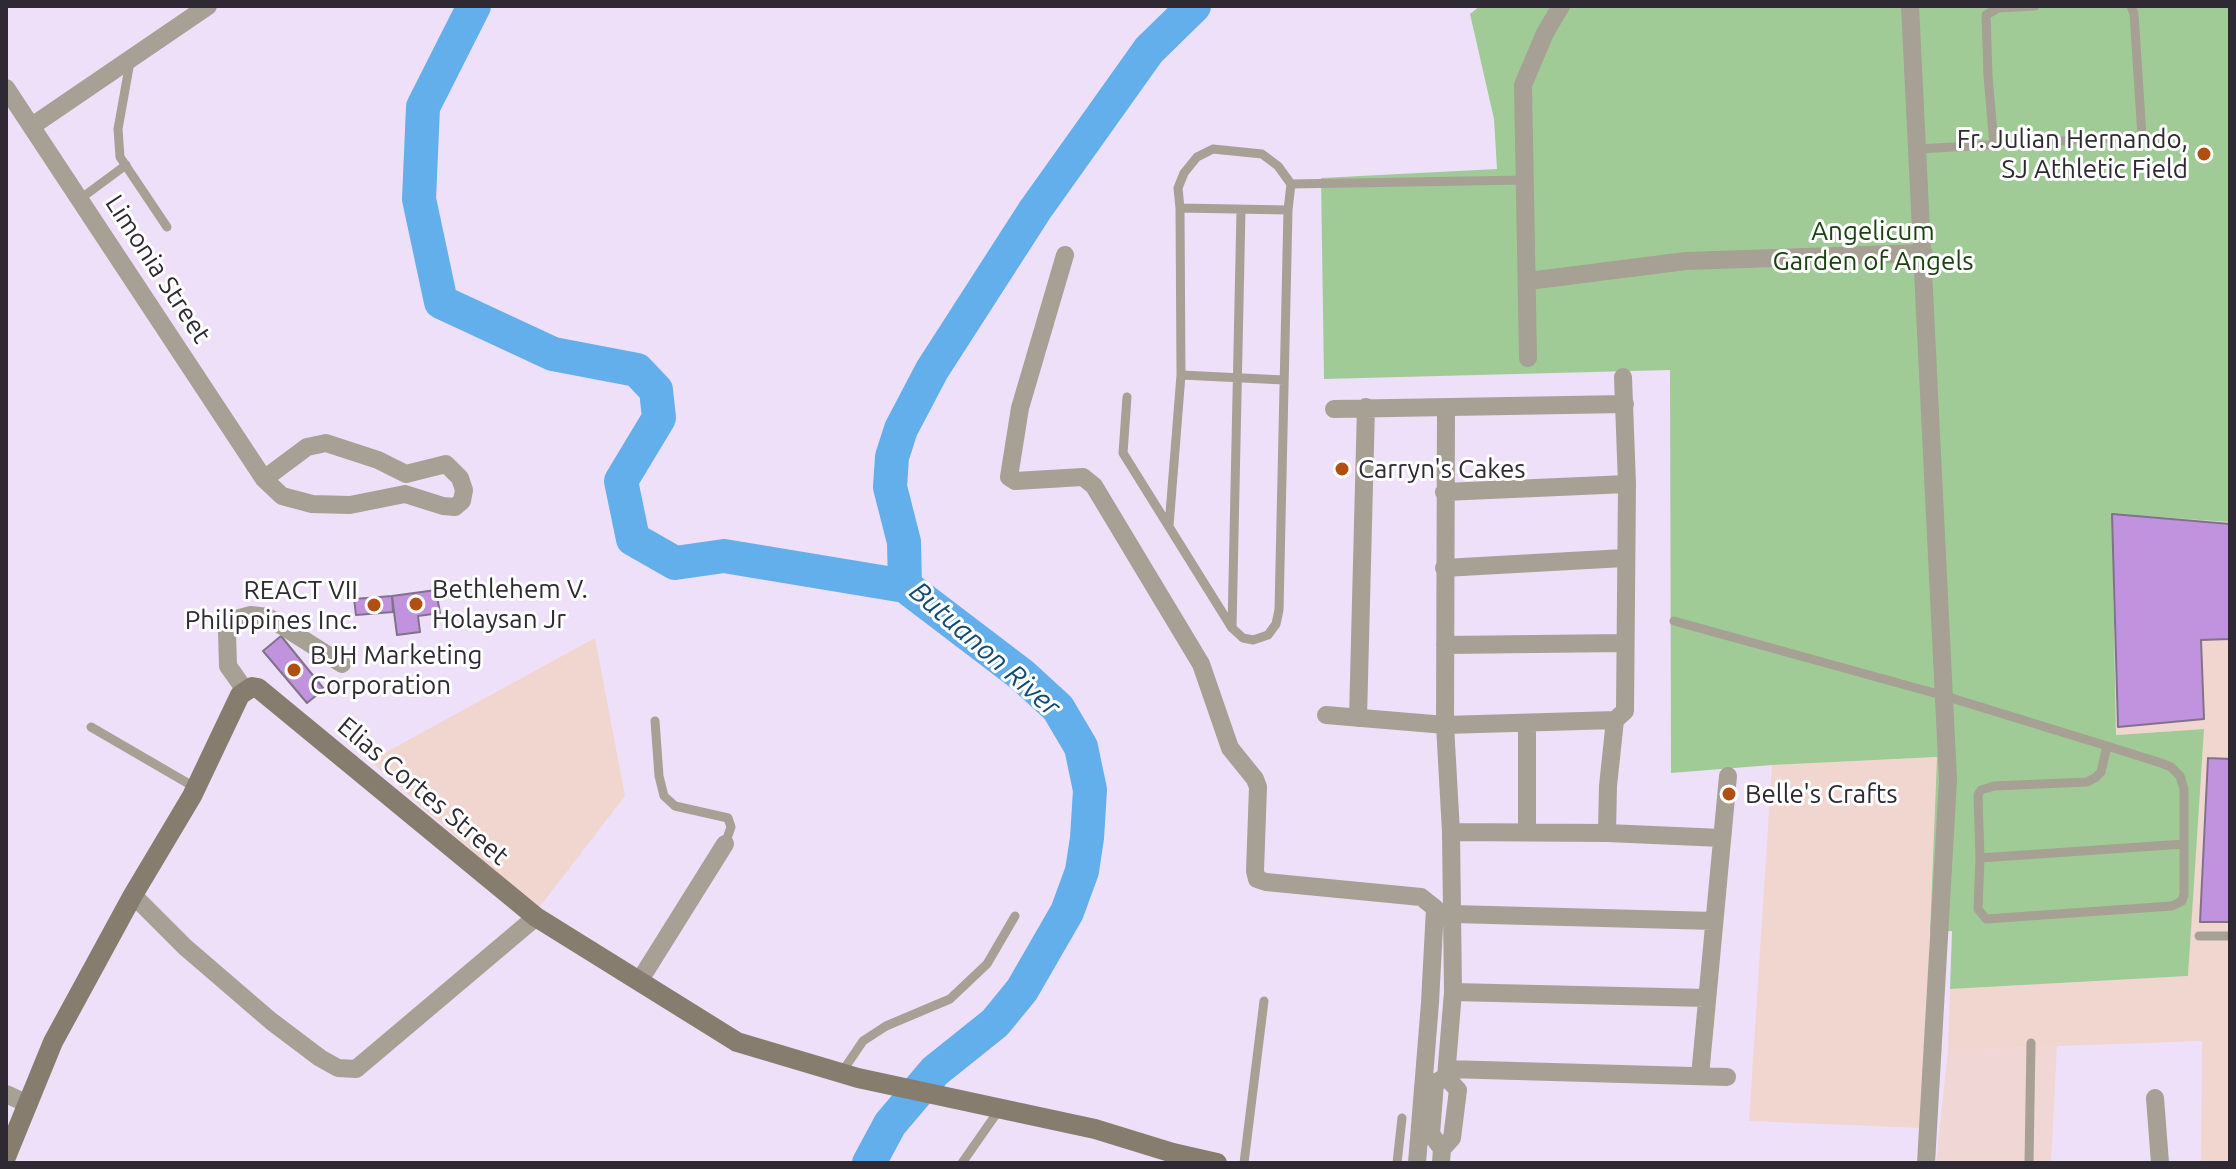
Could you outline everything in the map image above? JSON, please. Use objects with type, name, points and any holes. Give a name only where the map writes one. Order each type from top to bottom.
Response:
[{"type":"street","points":[[1528,358],[1523,85],[1545,33],[1561,6]]},
{"type":"street","points":[[1910,6],[1948,780],[1926,1163]]},
{"type":"street","points":[[32,126],[198,9]]},
{"type":"street","name":"Limonia Street","points":[[6,88],[264,479],[282,496],[312,504],[350,505],[405,494]]},
{"type":"street","points":[[1528,281],[1686,261],[1924,253]]},
{"type":"street","points":[[1065,255],[1020,408],[1009,477],[1015,481],[1083,477],[1094,486],[1201,664],[1230,748],[1255,779],[1258,787],[1257,879],[1421,897],[1435,908],[1417,1163]]},
{"type":"street","points":[[1326,715],[1445,725],[1615,720],[1625,711],[1627,484],[1623,377]]},
{"type":"street","points":[[1334,409],[1625,404]]},
{"type":"street","points":[[1358,718],[1366,407]]},
{"type":"street","points":[[1446,408],[1445,725],[1453,914],[1453,992],[1447,1073]]},
{"type":"street","points":[[264,479],[307,447],[326,443],[378,460],[406,474],[446,464],[460,478],[464,490],[462,501],[455,507],[443,506],[405,494],[406,474]]},
{"type":"street","points":[[1444,492],[1627,484]]},
{"type":"street","points":[[1444,568],[1624,558]]},
{"type":"street","points":[[6,1157],[53,1042],[133,895],[196,788],[236,702],[245,690],[228,666],[227,632],[236,619],[251,615],[268,617],[342,664]]},
{"type":"street","points":[[1445,645],[1624,643]]},
{"type":"street","name":"Elias Cortes Street","points":[[245,690],[258,688],[536,917],[737,1042],[850,1076],[1095,1129],[1172,1158],[1217,1163]]},
{"type":"street","points":[[1607,833],[1615,720]]},
{"type":"street","points":[[1527,723],[1527,832]]},
{"type":"street","points":[[1700,1076],[1728,776]]},
{"type":"street","points":[[1451,832],[1607,833],[1722,838]]},
{"type":"street","points":[[640,980],[725,844]]},
{"type":"street","points":[[133,895],[185,947],[271,1021],[320,1058],[338,1068],[356,1069],[536,917]]},
{"type":"street","points":[[1453,914],[1714,921]]},
{"type":"street","points":[[1453,992],[1707,998]]},
{"type":"street","points":[[1442,1156],[1431,1134],[1435,1083],[1447,1073],[1727,1077]]},
{"type":"street","points":[[6,1094],[28,1104]]},
{"type":"street","points":[[2155,1098],[2160,1163]]},
{"type":"lane","points":[[1994,145],[1986,15],[1998,8],[2035,6]]},
{"type":"lane","points":[[1918,149],[2145,136],[2131,6]]},
{"type":"lane","points":[[131,59],[118,145],[126,165],[167,227]]},
{"type":"lane","points":[[1127,397],[1123,453],[1232,628],[1243,638],[1253,640],[1268,635],[1276,624],[1279,610],[1291,184],[1278,166],[1262,154],[1213,149],[1197,157],[1184,173],[1178,188],[1181,375],[1169,526]]},
{"type":"lane","points":[[80,199],[126,165]]},
{"type":"lane","points":[[1291,184],[1525,180]]},
{"type":"lane","points":[[1180,208],[1288,210]]},
{"type":"lane","points":[[1232,628],[1241,210]]},
{"type":"lane","points":[[1181,375],[1284,380]]},
{"type":"lane","points":[[1674,621],[1945,696],[2107,746],[2161,763],[2180,776],[2184,789],[2182,901],[2177,904],[1986,919],[1978,909],[1978,795],[1981,790],[1994,786],[2087,782],[2101,772],[2107,746]]},
{"type":"lane","points":[[655,721],[659,776],[664,796],[675,806],[728,818],[731,827],[725,844]]},
{"type":"lane","points":[[91,727],[196,788]]},
{"type":"lane","points":[[1980,858],[2184,844]]},
{"type":"lane","points":[[850,1076],[863,1041],[886,1026],[950,999],[987,964],[1015,916]]},
{"type":"lane","points":[[2199,936],[2230,936]]},
{"type":"lane","points":[[1244,1163],[1264,1001]]},
{"type":"lane","points":[[2029,1163],[2031,1043]]},
{"type":"lane","points":[[962,1163],[1001,1107]]},
{"type":"lane","points":[[1397,1163],[1402,1118]]},
{"type":"shaded area","points":[[2112,514],[2230,522],[2230,1163],[2201,1163],[2202,1041],[1948,1050],[1950,989],[2188,976],[2203,729],[2116,735]]},
{"type":"shaded area","points":[[595,638],[625,796],[538,909],[370,761]]},
{"type":"shaded area","points":[[1937,757],[1922,1128],[1749,1121],[1772,765]]},
{"type":"shaded area","points":[[2057,1046],[2051,1163],[1936,1163],[1948,1050]]},
{"type":"green space","name":"Angelicum Garden of Angels","points":[[1480,6],[2230,6],[2230,522],[2112,514],[2116,735],[2204,729],[2188,976],[1950,989],[1952,931],[1930,932],[1937,757],[1671,773],[1670,370],[1324,379],[1321,178],[1497,169],[1494,119],[1470,14]]},
{"type":"building","points":[[2112,514],[2230,524],[2230,639],[2201,640],[2204,719],[2118,727]]},
{"type":"building","name":"Bethlehem V. Holaysan Jr","points":[[436,590],[440,613],[418,616],[420,632],[397,635],[392,596]]},
{"type":"building","name":"REACT VII Philippines Inc.","points":[[392,596],[393,612],[356,615],[354,599]]},
{"type":"building","name":"BJH Marketing Corporation","points":[[281,636],[324,689],[307,703],[263,651]]},
{"type":"building","points":[[2208,758],[2230,759],[2230,922],[2200,922]]},
{"type":"waterway","points":[[474,6],[423,107],[419,199],[441,302],[553,354],[637,370],[656,390],[659,418],[621,481],[633,539],[675,563],[724,556],[905,586]]},
{"type":"waterway","name":"Butuanon River","points":[[869,1163],[890,1124],[935,1071],[995,1023],[1022,990],[1067,912],[1082,871],[1090,790],[1081,747],[1058,708],[1022,675],[905,586],[904,542],[890,487],[892,457],[901,429],[932,370],[1035,210],[1149,50],[1194,6]]},
{"type":"place","name":"Fr. Julian Hernando, SJ Athletic Field","points":[[2204,154]]},
{"type":"place","name":"Carryn's Cakes","points":[[1342,469]]},
{"type":"place","name":"Bethlehem V. Holaysan Jr","points":[[416,604]]},
{"type":"place","name":"REACT VII Philippines Inc.","points":[[374,605]]},
{"type":"place","name":"BJH Marketing Corporation","points":[[294,670]]},
{"type":"place","name":"Belle's Crafts","points":[[1729,794]]}]
